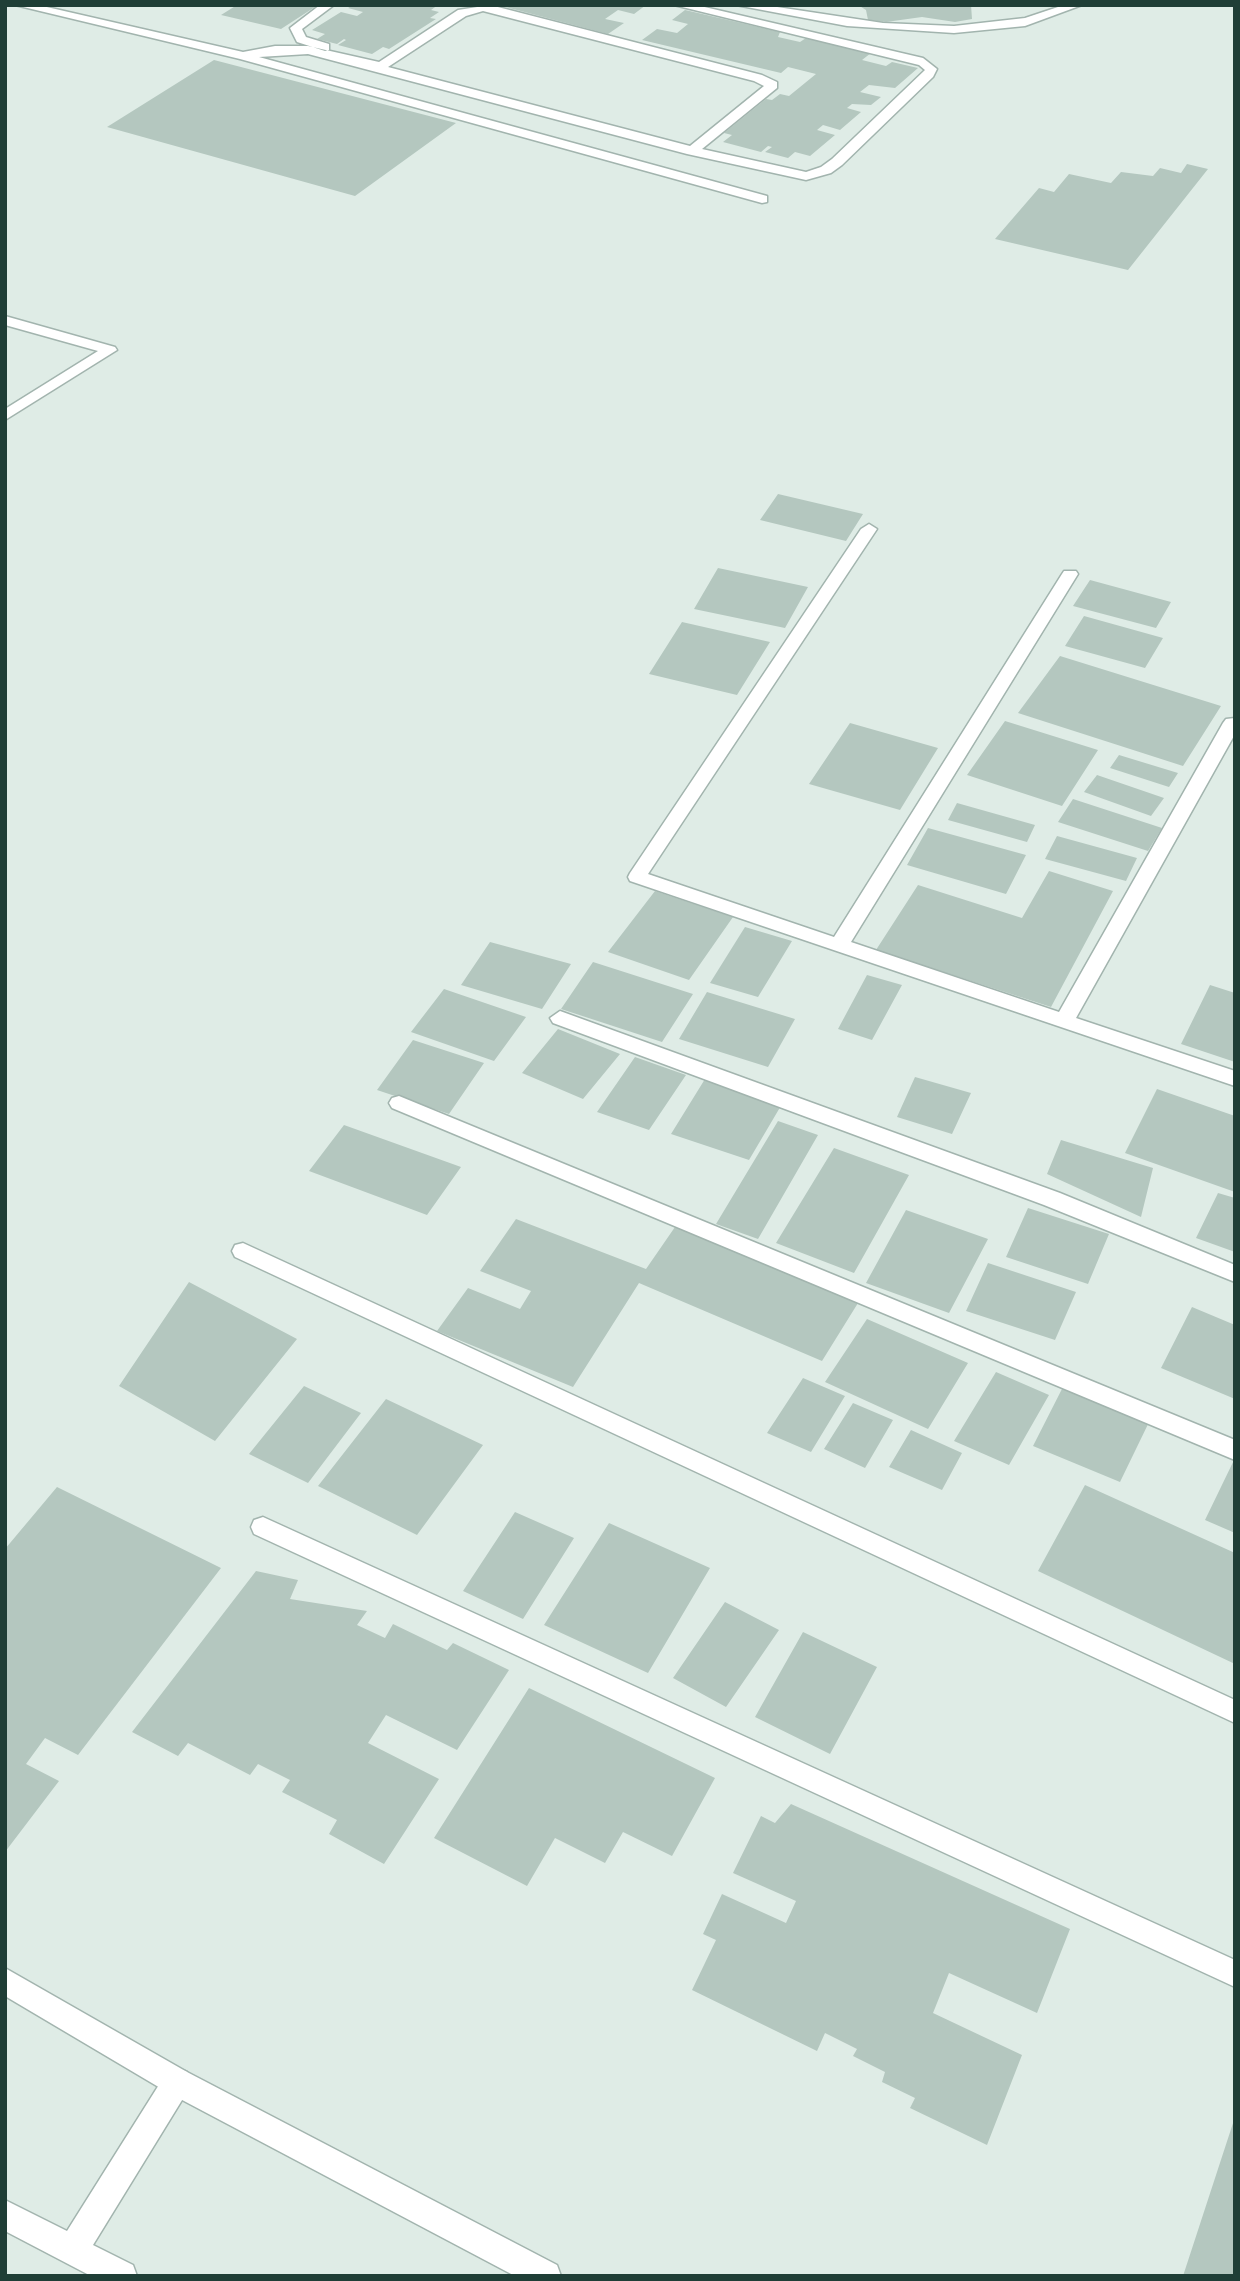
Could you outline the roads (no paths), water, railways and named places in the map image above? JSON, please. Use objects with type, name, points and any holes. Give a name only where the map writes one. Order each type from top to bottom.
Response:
[{"type":"street","points":[[21,5],[243,56],[762,199]]},
{"type":"street","points":[[327,5],[296,28],[300,38],[380,67]]},
{"type":"street","points":[[243,56],[275,50],[308,50],[692,151],[806,176],[826,170],[929,74],[931,69],[923,62],[680,5]]},
{"type":"street","points":[[742,5],[869,26],[954,28],[1025,22],[1076,5]]},
{"type":"street","points":[[380,67],[462,13],[483,7],[758,78],[772,85],[692,151]]},
{"type":"street","points":[[5,320],[110,350],[5,416]]},
{"type":"street","points":[[869,529],[637,877],[1235,1079]]},
{"type":"street","points":[[839,945],[1070,574]]},
{"type":"street","points":[[1064,1021],[1232,723]]},
{"type":"street","points":[[560,1018],[1052,1199],[1235,1274]]},
{"type":"street","points":[[400,1102],[1235,1450]]},
{"type":"street","points":[[243,1251],[1235,1712]]},
{"type":"street","points":[[263,1527],[1235,1974]]},
{"type":"street","points":[[5,1981],[177,2082],[546,2276]]},
{"type":"street","points":[[72,2250],[177,2082]]},
{"type":"street","points":[[5,2215],[122,2276]]}]
